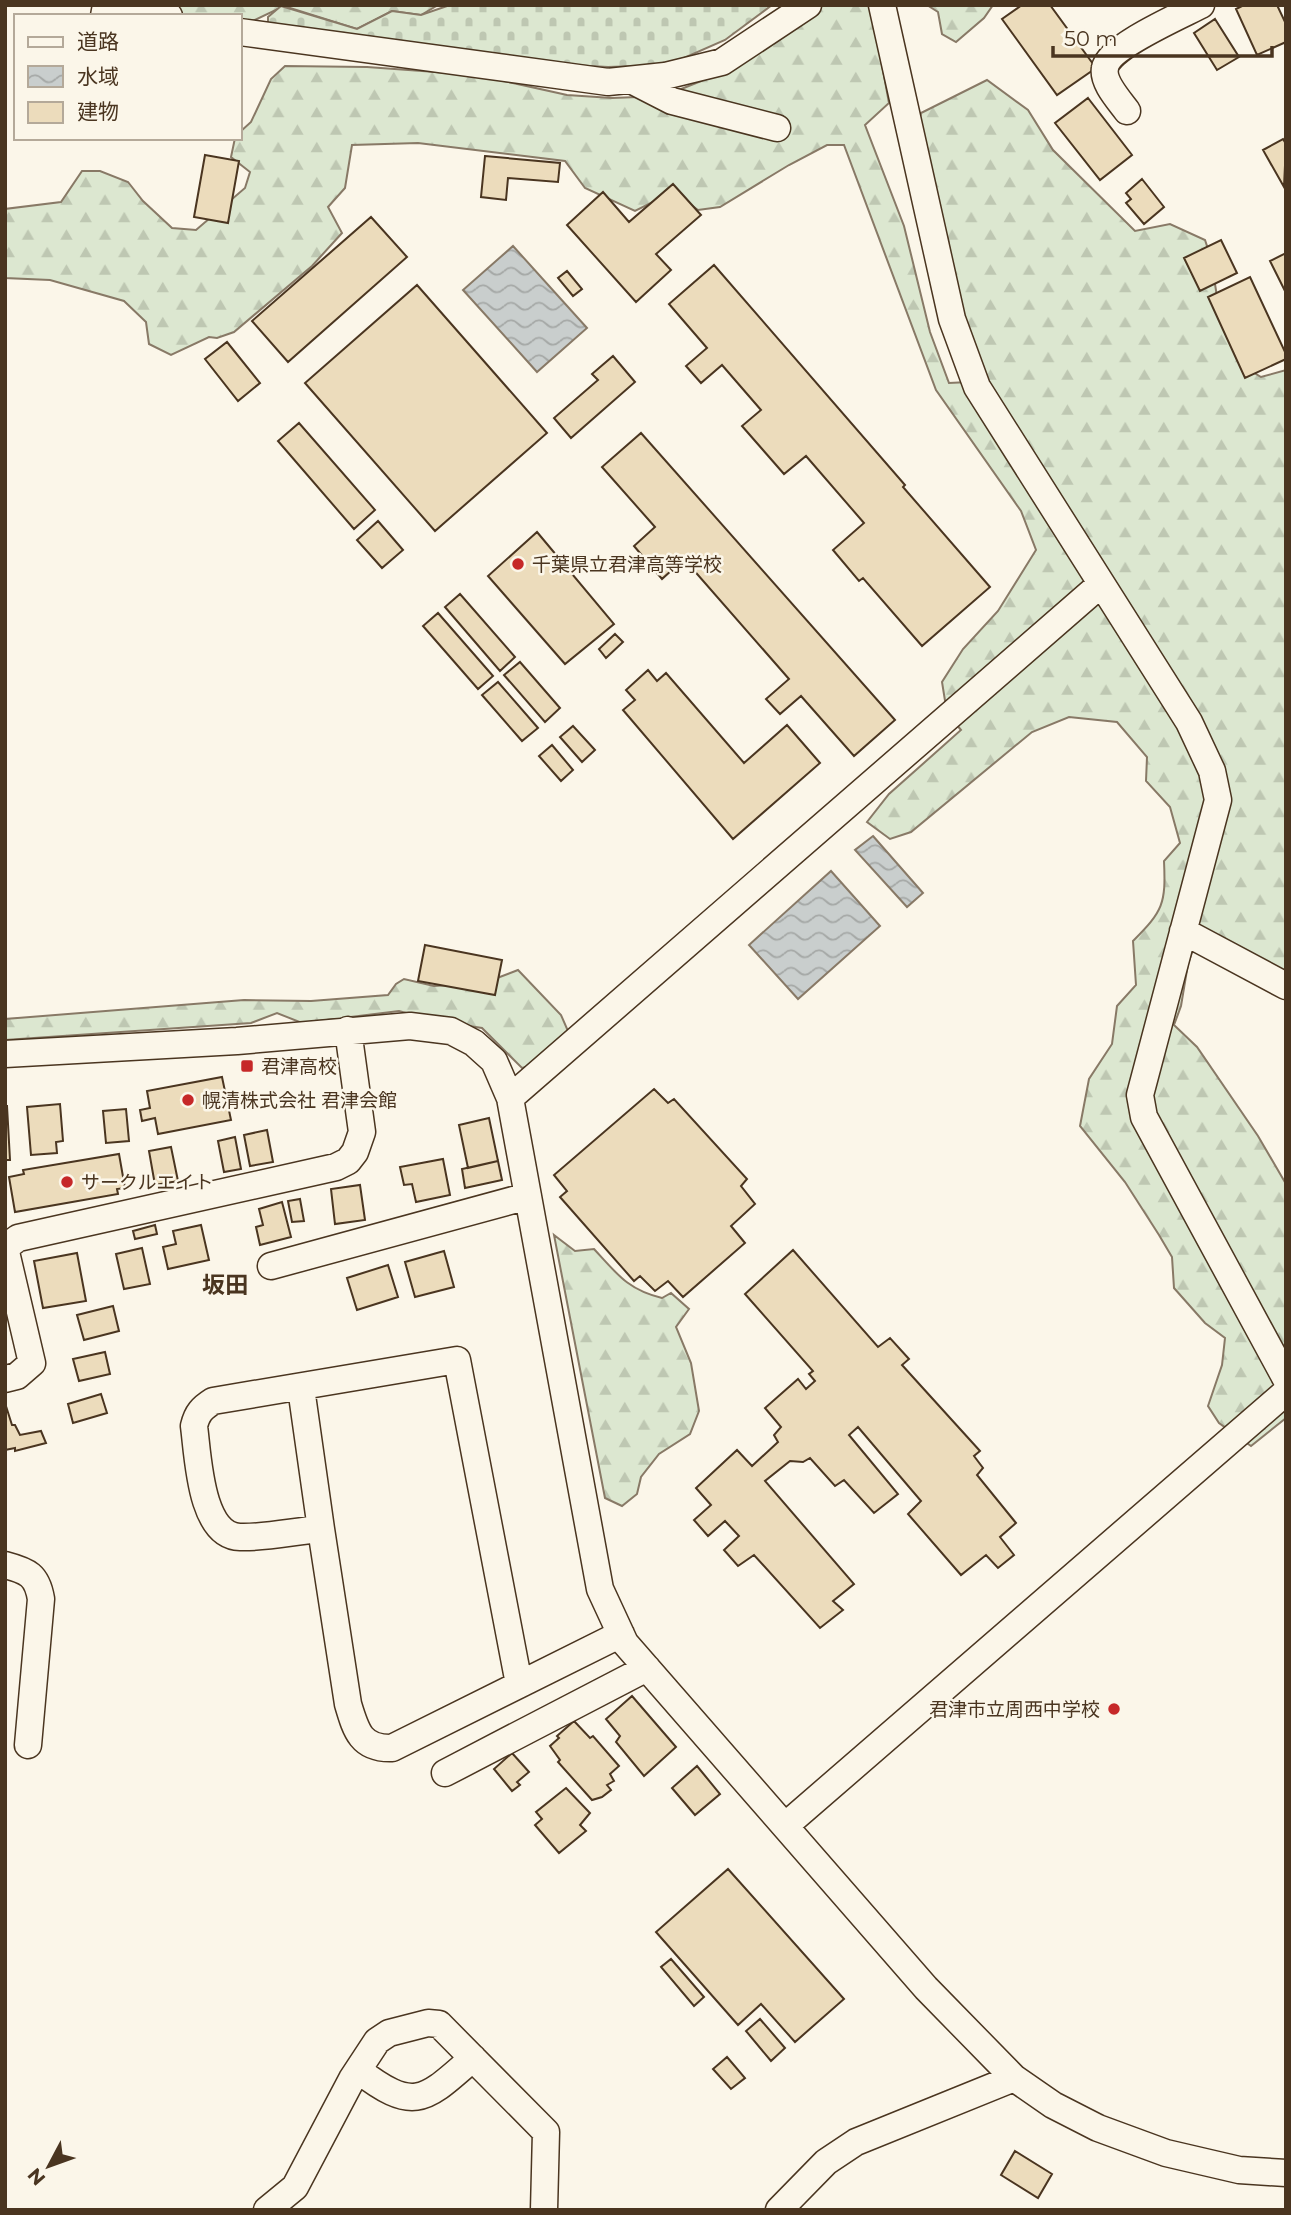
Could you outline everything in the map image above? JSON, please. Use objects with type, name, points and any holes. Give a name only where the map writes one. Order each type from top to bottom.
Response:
[{"type":"street","points":[[124,5],[161,14]]},
{"type":"street","points":[[242,33],[607,82],[666,76],[722,62],[808,5]]},
{"type":"street","points":[[882,5],[952,319],[976,387],[1189,722],[1212,771],[1218,800],[1140,1095],[1144,1117],[1286,1379]]},
{"type":"street","points":[[1127,111],[1107,82],[1104,69],[1108,59],[1138,37],[1201,5]]},
{"type":"street","points":[[631,80],[672,101],[777,128]]},
{"type":"street","points":[[510,1098],[1101,584]]},
{"type":"street","points":[[1183,931],[1286,986]]},
{"type":"street","points":[[5,1054],[237,1041],[410,1026],[451,1031],[474,1043],[494,1061],[510,1098],[600,1589],[625,1643],[926,1988],[1014,2078],[1053,2105],[1098,2129],[1166,2153],[1238,2170],[1286,2173]]},
{"type":"street","points":[[5,1379],[17,1376],[32,1363],[6,1252],[10,1244],[18,1238],[336,1167],[348,1161],[355,1152],[362,1132],[348,1030]]},
{"type":"street","points":[[271,1266],[528,1196]]},
{"type":"street","points":[[321,1529],[238,1537],[224,1532],[210,1515],[205,1499],[194,1426],[196,1416],[213,1401],[457,1360],[519,1684]]},
{"type":"street","points":[[301,1388],[348,1704],[356,1731],[365,1741],[380,1749],[393,1748],[621,1634]]},
{"type":"street","points":[[785,1826],[1286,1392]]},
{"type":"street","points":[[5,1565],[30,1574],[39,1583],[41,1599],[28,1745]]},
{"type":"street","points":[[445,1773],[647,1668]]},
{"type":"street","points":[[267,2210],[295,2187],[358,2070],[377,2041],[389,2034],[428,2023],[439,2024],[546,2132],[544,2210]]},
{"type":"street","points":[[358,2070],[380,2087],[404,2096],[417,2097],[436,2090],[473,2058]]},
{"type":"street","points":[[779,2210],[826,2162],[856,2142],[1014,2078]]},
{"type":"green space","points":[[146,5],[438,5],[421,15],[392,11],[357,29],[284,6],[242,26],[242,14],[164,14]]},
{"type":"green space","points":[[450,5],[772,5],[725,40],[668,65],[608,67],[551,64],[268,27],[268,17],[281,6],[357,29],[392,11],[421,15]]},
{"type":"green space","points":[[816,5],[871,5],[889,103],[865,125],[904,226],[930,332],[949,383],[969,382],[948,239],[923,188],[916,134],[921,113],[987,80],[1028,110],[1053,150],[1135,231],[1170,224],[1205,240],[1211,258],[1217,297],[1248,369],[1261,377],[1286,370],[1286,977],[1200,929],[1188,964],[1181,1006],[1174,1025],[1197,1047],[1258,1136],[1286,1184],[1286,1418],[1251,1446],[1219,1423],[1208,1406],[1222,1365],[1225,1338],[1205,1323],[1174,1288],[1172,1257],[1125,1182],[1080,1126],[1089,1079],[1112,1044],[1117,1006],[1136,985],[1133,941],[1157,914],[1163,897],[1164,861],[1180,843],[1170,807],[1146,781],[1147,757],[1117,722],[1069,717],[1032,732],[911,832],[890,839],[867,822],[889,794],[961,730],[947,713],[942,682],[963,649],[998,611],[1036,550],[1021,511],[936,390],[844,145],[827,145],[720,207],[698,210],[673,192],[635,211],[585,188],[565,161],[418,143],[352,145],[345,188],[328,207],[342,233],[312,266],[234,332],[217,338],[209,337],[171,355],[149,344],[146,322],[124,301],[50,280],[5,278],[5,209],[61,202],[82,171],[100,171],[128,182],[143,201],[172,228],[196,230],[245,188],[250,172],[231,157],[235,140],[242,140],[242,130],[251,122],[271,79],[285,66],[367,67],[477,75],[567,95],[612,98],[664,96],[701,81]]},
{"type":"green space","points":[[927,5],[993,5],[984,18],[956,42],[942,34],[938,12]]},
{"type":"green space","points":[[518,970],[561,1015],[568,1031],[542,1063],[522,1068],[482,1028],[436,1021],[399,1011],[302,1023],[277,1013],[251,1023],[5,1040],[5,1019],[244,1000],[311,1001],[388,995],[396,984],[404,979],[434,986],[484,983]]},
{"type":"green space","points":[[554,1235],[575,1251],[594,1249],[632,1286],[662,1298],[671,1293],[689,1309],[676,1327],[691,1363],[699,1411],[690,1434],[659,1454],[641,1477],[637,1494],[622,1506],[605,1498]]},
{"type":"water","points":[[513,246],[587,328],[537,372],[463,290]]},
{"type":"water","points":[[873,836],[923,893],[907,907],[855,850]]},
{"type":"water","points":[[831,871],[880,926],[798,999],[749,945]]},
{"type":"building","points":[[1022,5],[1050,5],[1096,68],[1057,95],[1002,19]]},
{"type":"building","points":[[1244,5],[1277,5],[1286,24],[1286,42],[1257,55],[1236,9]]},
{"type":"building","points":[[1215,19],[1239,57],[1217,70],[1194,33]]},
{"type":"building","points":[[1088,98],[1132,155],[1100,180],[1055,123]]},
{"type":"building","points":[[1283,139],[1286,144],[1284,187],[1263,150]]},
{"type":"building","points":[[205,155],[239,161],[228,223],[194,217]]},
{"type":"building","points":[[485,156],[560,163],[558,182],[508,178],[506,200],[481,197]]},
{"type":"building","points":[[1142,179],[1164,207],[1144,224],[1126,203],[1131,199],[1126,193]]},
{"type":"building","points":[[673,184],[701,215],[656,254],[671,270],[636,302],[567,225],[603,192],[629,222]]},
{"type":"building","points":[[371,217],[407,257],[288,362],[252,321]]},
{"type":"building","points":[[1221,240],[1237,273],[1200,291],[1184,258]]},
{"type":"building","points":[[1286,253],[1286,293],[1270,261]]},
{"type":"building","points":[[714,265],[990,587],[922,646],[863,578],[859,581],[833,550],[864,523],[806,456],[784,474],[742,426],[761,410],[722,365],[701,383],[686,366],[707,348],[669,304]]},
{"type":"building","points":[[567,271],[582,289],[573,296],[558,278]]},
{"type":"building","points":[[1250,277],[1286,359],[1245,378],[1208,297]]},
{"type":"building","points":[[417,285],[547,433],[435,531],[305,383]]},
{"type":"building","points":[[227,342],[260,383],[238,401],[205,359]]},
{"type":"building","points":[[613,356],[635,382],[571,438],[554,418],[598,380],[592,374]]},
{"type":"building","points":[[299,423],[375,510],[354,529],[278,441]]},
{"type":"building","points":[[641,433],[895,720],[854,756],[801,696],[780,714],[766,699],[789,679],[684,559],[662,579],[634,546],[655,527],[602,467]]},
{"type":"building","points":[[378,521],[403,550],[382,568],[357,540]]},
{"type":"building","points":[[537,532],[614,624],[565,664],[488,576]]},
{"type":"building","points":[[460,594],[515,657],[500,671],[445,607]]},
{"type":"building","points":[[438,613],[493,676],[478,689],[423,626]]},
{"type":"building","points":[[615,634],[623,642],[606,658],[599,649]]},
{"type":"building","points":[[520,662],[560,708],[545,722],[504,675]]},
{"type":"building","points":[[648,670],[657,681],[666,673],[744,763],[787,725],[820,763],[733,839],[623,710],[635,700],[626,690]]},
{"type":"building","points":[[498,682],[538,728],[522,741],[482,695]]},
{"type":"building","points":[[573,726],[595,750],[582,762],[560,737]]},
{"type":"building","points":[[552,745],[573,770],[561,781],[539,756]]},
{"type":"building","points":[[425,945],[502,960],[495,995],[418,981]]},
{"type":"building","name":"幌清株式会社 君津会館","points":[[222,1077],[231,1120],[158,1134],[155,1118],[142,1121],[140,1110],[150,1108],[147,1091]]},
{"type":"building","points":[[654,1089],[668,1103],[674,1099],[747,1179],[741,1186],[755,1204],[731,1226],[745,1243],[683,1297],[668,1281],[655,1291],[640,1276],[634,1281],[560,1197],[567,1191],[554,1175]]},
{"type":"building","points":[[60,1104],[63,1141],[56,1142],[57,1153],[31,1155],[27,1107]]},
{"type":"building","points":[[7,1106],[10,1160],[5,1160]]},
{"type":"building","points":[[126,1109],[129,1141],[106,1143],[103,1111]]},
{"type":"building","points":[[489,1118],[498,1161],[468,1168],[459,1125]]},
{"type":"building","points":[[267,1130],[273,1162],[250,1166],[244,1135]]},
{"type":"building","points":[[235,1137],[241,1169],[224,1172],[218,1141]]},
{"type":"building","points":[[171,1147],[178,1181],[155,1185],[149,1151]]},
{"type":"building","name":"サークルエイト","points":[[119,1154],[125,1188],[117,1189],[118,1194],[15,1212],[9,1177],[24,1174],[23,1170]]},
{"type":"building","points":[[443,1159],[450,1195],[416,1202],[412,1184],[404,1185],[400,1167]]},
{"type":"building","points":[[498,1161],[502,1180],[465,1188],[462,1169]]},
{"type":"building","points":[[360,1185],[365,1220],[335,1224],[331,1189]]},
{"type":"building","points":[[300,1199],[304,1221],[292,1222],[288,1201]]},
{"type":"building","points":[[282,1202],[291,1237],[260,1245],[256,1227],[263,1225],[259,1209]]},
{"type":"building","points":[[155,1225],[157,1234],[135,1239],[133,1231]]},
{"type":"building","points":[[201,1225],[209,1260],[168,1269],[163,1247],[176,1244],[173,1231]]},
{"type":"building","points":[[142,1248],[150,1284],[124,1289],[116,1254]]},
{"type":"building","points":[[793,1250],[878,1347],[890,1338],[909,1359],[902,1365],[980,1451],[974,1456],[983,1468],[977,1475],[1016,1523],[1000,1537],[1014,1555],[998,1568],[986,1555],[961,1575],[908,1514],[921,1501],[858,1427],[849,1435],[898,1494],[874,1513],[844,1480],[835,1486],[810,1458],[803,1462],[790,1461],[765,1481],[854,1584],[833,1601],[843,1610],[820,1628],[754,1555],[738,1566],[724,1550],[739,1536],[725,1521],[708,1536],[694,1520],[711,1505],[696,1488],[737,1450],[752,1466],[778,1442],[774,1435],[781,1427],[765,1408],[798,1379],[806,1389],[815,1381],[809,1374],[813,1371],[745,1294]]},
{"type":"building","points":[[444,1251],[454,1287],[415,1297],[405,1262]]},
{"type":"building","points":[[77,1253],[86,1301],[43,1308],[34,1261]]},
{"type":"building","points":[[388,1265],[398,1297],[357,1310],[347,1278]]},
{"type":"building","points":[[113,1306],[119,1331],[84,1340],[77,1315]]},
{"type":"building","points":[[105,1352],[110,1374],[79,1381],[73,1359]]},
{"type":"building","points":[[101,1394],[107,1413],[73,1423],[68,1404]]},
{"type":"building","points":[[5,1403],[12,1425],[15,1425],[20,1435],[41,1431],[46,1443],[15,1451],[15,1448],[5,1450]]},
{"type":"building","points":[[632,1696],[676,1747],[644,1776],[616,1742],[620,1736],[606,1719]]},
{"type":"building","points":[[574,1721],[590,1738],[593,1736],[619,1766],[610,1774],[614,1781],[607,1785],[611,1790],[592,1800],[558,1762],[560,1760],[550,1746]]},
{"type":"building","points":[[512,1753],[529,1772],[517,1782],[520,1785],[512,1791],[494,1769]]},
{"type":"building","points":[[697,1766],[720,1794],[695,1815],[672,1788]]},
{"type":"building","points":[[566,1788],[590,1813],[580,1825],[586,1831],[559,1853],[535,1825],[542,1819],[536,1812]]},
{"type":"building","points":[[728,1869],[844,1999],[795,2042],[761,2004],[738,2025],[656,1932]]},
{"type":"building","points":[[671,1959],[704,1997],[694,2006],[661,1967]]},
{"type":"building","points":[[760,2019],[785,2048],[771,2061],[746,2031]]},
{"type":"building","points":[[727,2057],[745,2078],[731,2089],[713,2069]]},
{"type":"building","points":[[1015,2151],[1052,2174],[1038,2198],[1001,2175]]},
{"type":"place","name":"千葉県立君津高等学校","points":[[518,564]]},
{"type":"place","name":"君津高校","points":[[247,1066]]},
{"type":"place","name":"幌清株式会社 君津会館","points":[[188,1100]]},
{"type":"place","name":"サークルエイト","points":[[67,1182]]},
{"type":"place","name":"君津市立周西中学校","points":[[1114,1709]]},
{"type":"district","name":"坂田","points":[[225,1285]]}]
